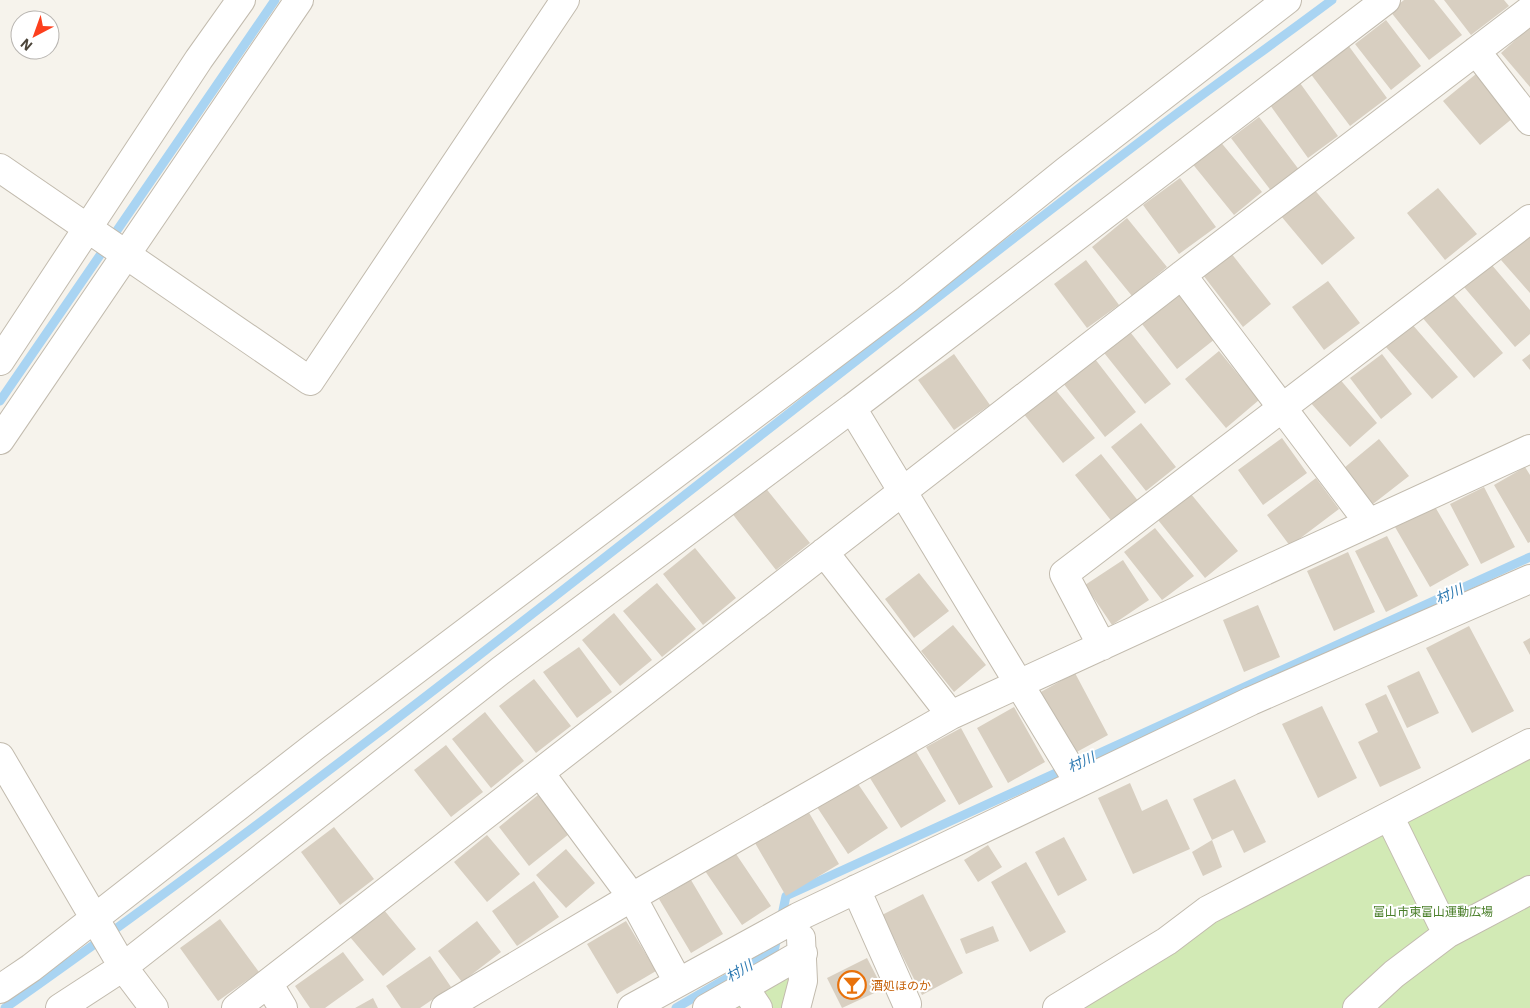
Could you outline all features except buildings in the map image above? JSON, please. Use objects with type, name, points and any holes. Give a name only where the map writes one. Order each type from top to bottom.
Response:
[{"type":"street","points":[[0,361],[90,230],[241,0]]},
{"type":"street","points":[[0,440],[124,254],[299,0]]},
{"type":"street","points":[[0,168],[310,381],[565,0]]},
{"type":"street","points":[[3,980],[94,918],[315,746],[907,299],[1081,159],[1287,0]]},
{"type":"street","points":[[60,1008],[123,966],[500,671],[852,408],[1386,0]]},
{"type":"street","points":[[236,1008],[1182,275],[1530,10]]},
{"type":"street","points":[[1476,51],[1530,121]]},
{"type":"street","points":[[1102,646],[1064,574],[1530,219]]},
{"type":"street","points":[[1182,275],[1369,523]]},
{"type":"street","points":[[852,408],[1079,783]]},
{"type":"street","points":[[445,1008],[632,897],[951,715],[1530,449]]},
{"type":"street","points":[[824,552],[951,715]]},
{"type":"street","points":[[632,1008],[798,916],[1251,701],[1530,578]]},
{"type":"street","points":[[1057,1008],[1167,941],[1208,910],[1530,743]]},
{"type":"street","points":[[0,757],[123,966],[154,1008]]},
{"type":"street","points":[[540,773],[632,897],[678,982]]},
{"type":"street","points":[[1389,816],[1447,934]]},
{"type":"street","points":[[856,889],[907,1004]]},
{"type":"street","points":[[1357,1008],[1394,974],[1447,934],[1530,890]]},
{"type":"street","points":[[796,1008],[803,981],[803,953],[798,916]]},
{"type":"street","points":[[706,1008],[751,997],[803,953]]},
{"type":"street","points":[[268,983],[283,1008]]},
{"type":"green space","name":"富山市東富山運動広場","points":[[1530,751],[1530,1008],[1073,1008],[1219,915]]},
{"type":"green space","points":[[793,967],[789,1008],[719,1008]]},
{"type":"waterway","points":[[0,401],[275,0]]},
{"type":"waterway","points":[[5,1008],[151,903],[296,795],[581,576],[1007,243],[1173,117],[1332,0]]},
{"type":"waterway","name":"村川","points":[[781,920],[786,896],[1530,557]]},
{"type":"waterway","name":"村川","points":[[676,1008],[774,951],[778,933]]},
{"type":"place","name":"酒処ほのか","points":[[852,985]]}]
